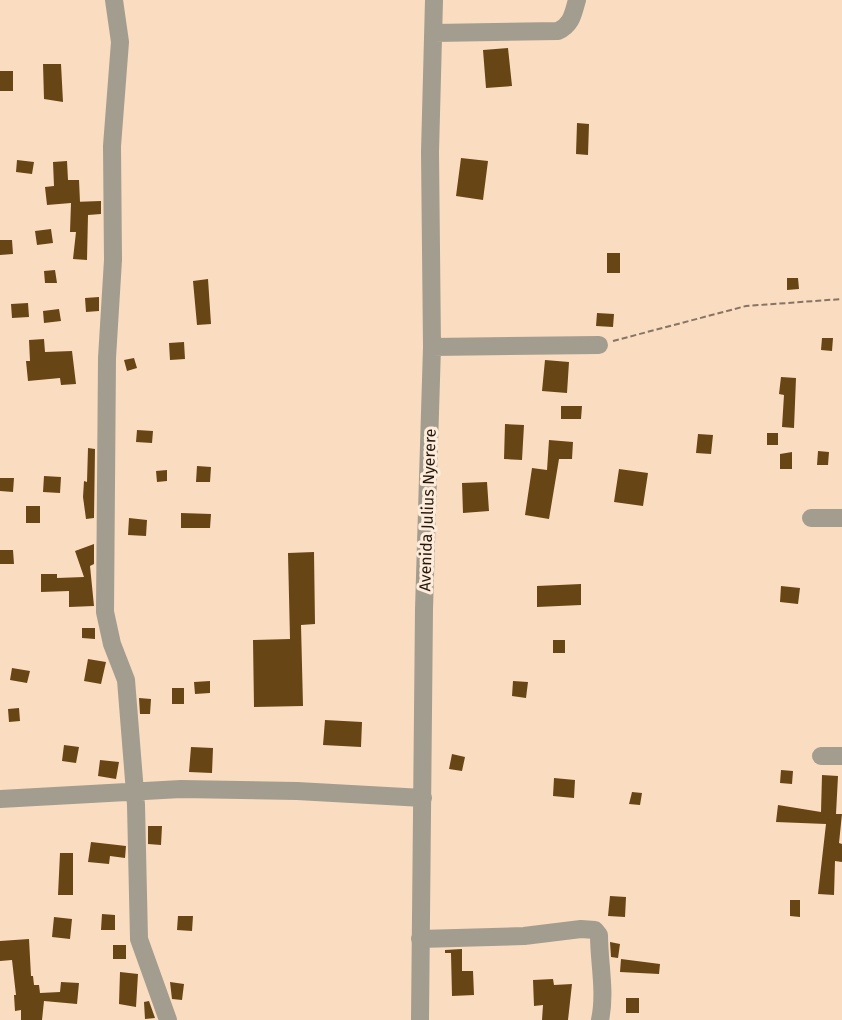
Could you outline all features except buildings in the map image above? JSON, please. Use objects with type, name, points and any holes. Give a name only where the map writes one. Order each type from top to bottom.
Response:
[{"type":"street","points":[[114,0],[120,42],[111,166],[113,260],[107,358],[105,612],[112,644],[126,680],[135,790],[139,939],[168,1020]]},
{"type":"street","name":"Avenida Julius Nyerere","points":[[420,1020],[424,609],[432,347],[430,152],[434,0]]},
{"type":"street","points":[[434,33],[558,31],[571,21],[578,0]]},
{"type":"street","points":[[432,347],[599,345]]},
{"type":"street","points":[[811,518],[842,518]]},
{"type":"street","points":[[821,756],[842,756]]},
{"type":"street","points":[[0,799],[135,790],[297,791],[423,798]]},
{"type":"street","points":[[420,939],[525,936],[581,929],[595,930],[599,934],[602,987],[600,1020]]},
{"type":"path","points":[[599,345],[746,306],[842,298]]}]
